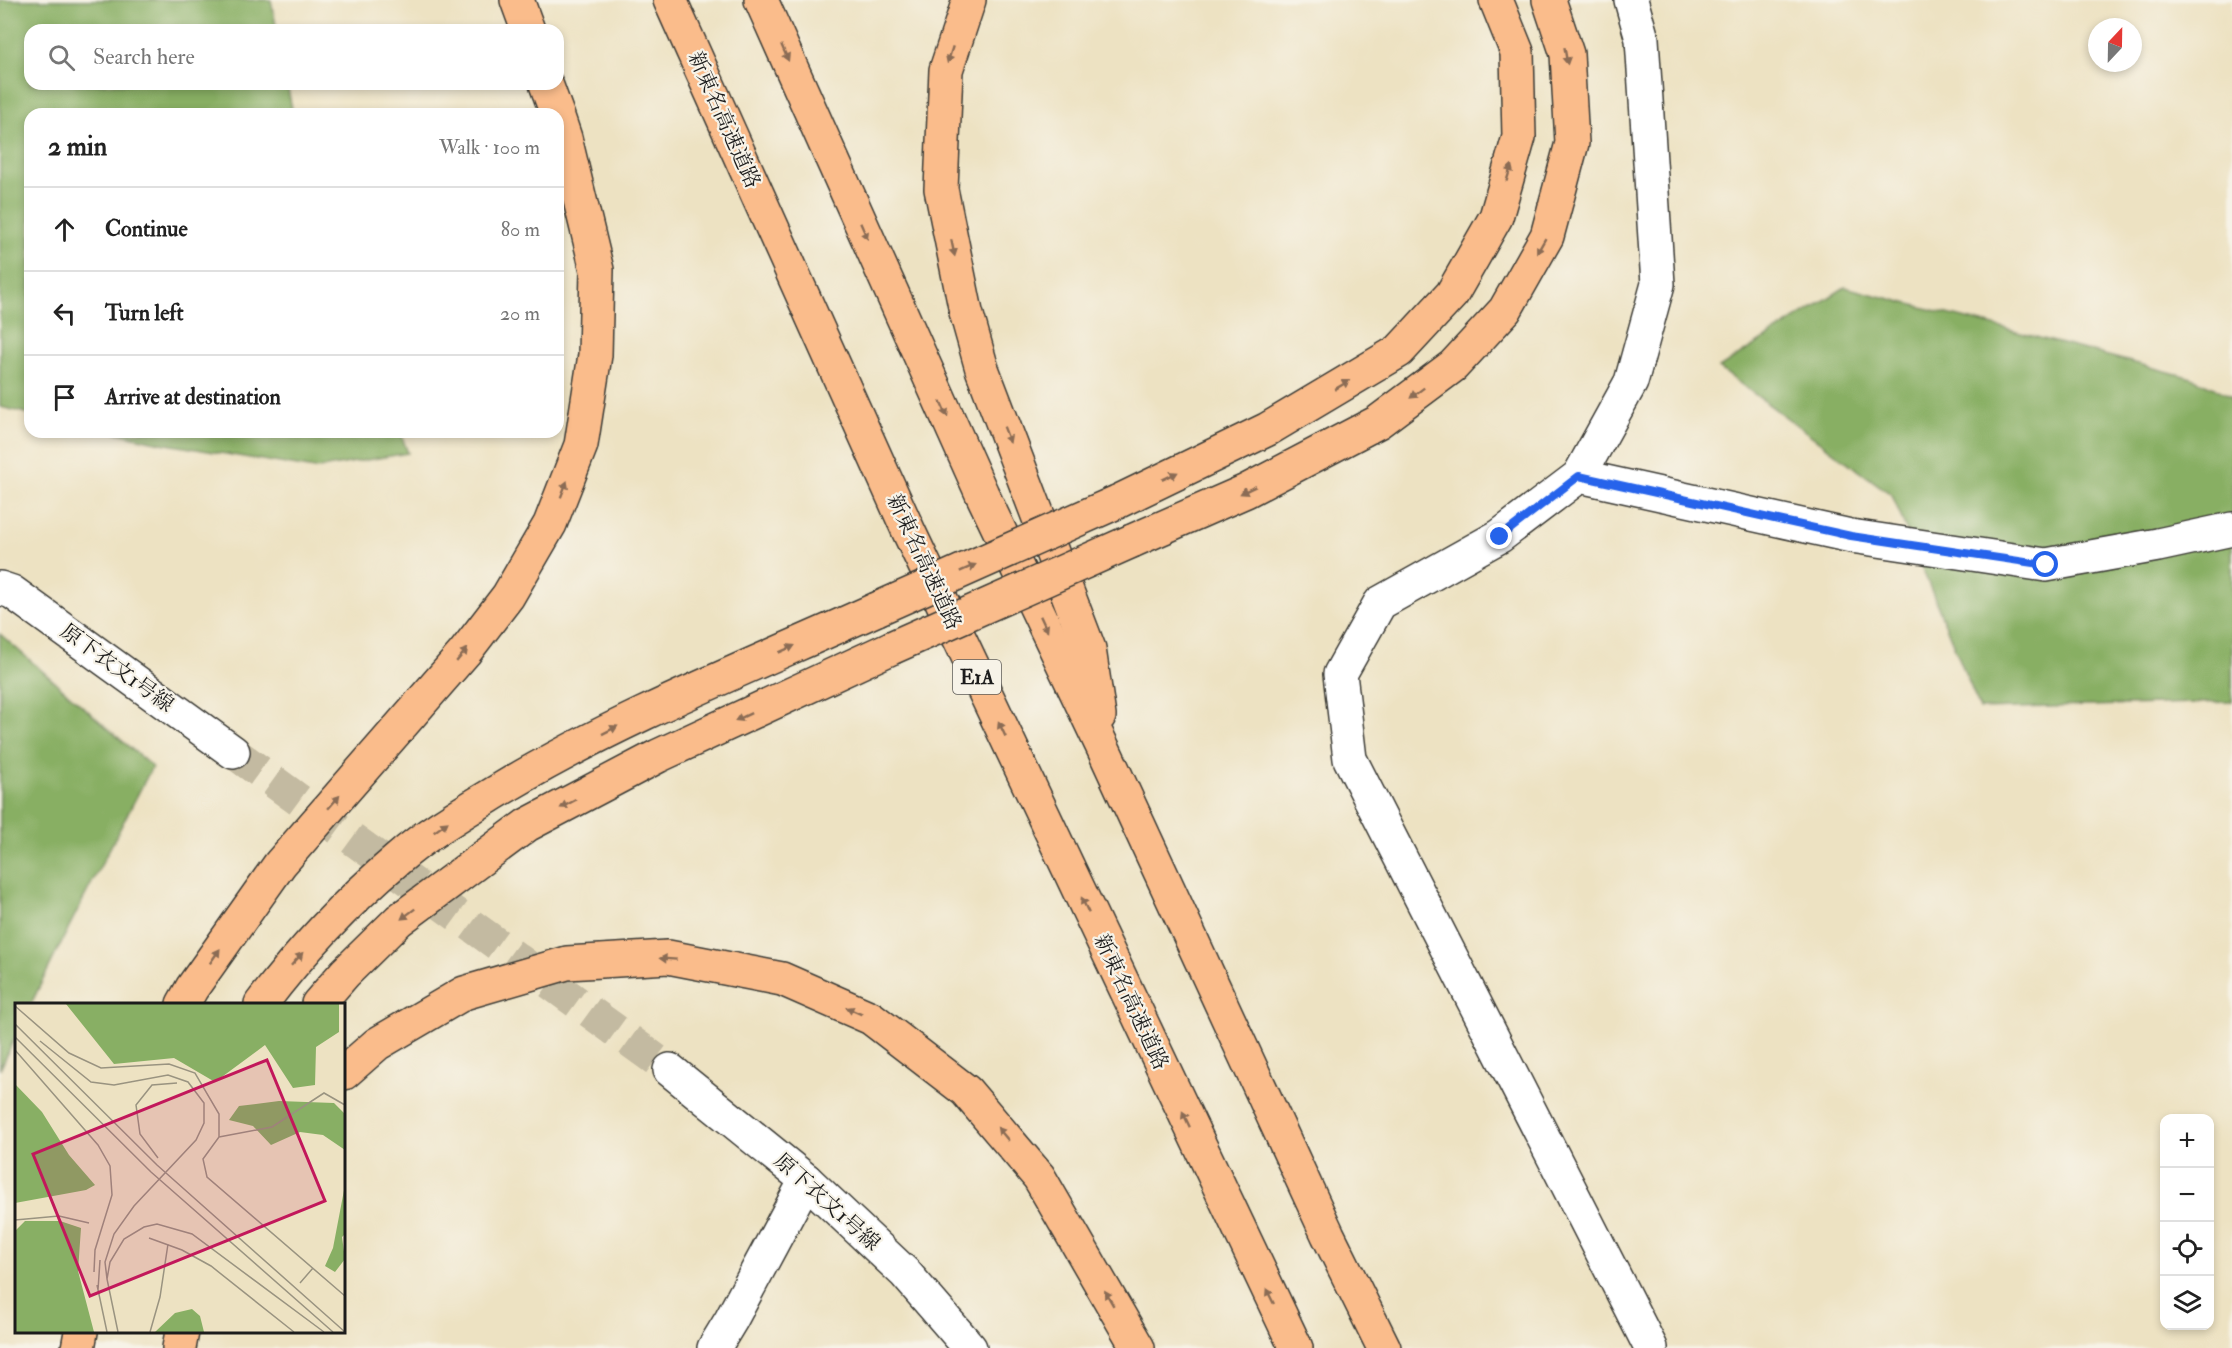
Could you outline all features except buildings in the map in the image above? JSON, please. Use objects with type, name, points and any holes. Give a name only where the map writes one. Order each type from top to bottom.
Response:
[{"type":"highway","points":[[517,0],[526,24]]},
{"type":"highway","name":"新東名高速道路","points":[[670,0],[909,532],[1296,1348]]},
{"type":"highway","points":[[761,0],[982,494],[1104,750],[1328,1234],[1384,1348]]},
{"type":"highway","points":[[969,0],[946,70],[941,189],[966,312],[982,369],[1089,649],[1104,750]]},
{"type":"highway","points":[[262,1003],[287,970],[347,904],[399,858],[450,820],[541,765],[633,718],[1117,502],[1268,429],[1399,351],[1452,294],[1496,217],[1520,137],[1517,52],[1496,0]]},
{"type":"highway","points":[[320,1003],[345,973],[399,920],[527,825],[658,756],[891,648],[1246,492],[1378,422],[1453,366],[1505,310],[1547,236],[1572,143],[1567,54],[1549,0]]},
{"type":"highway","points":[[548,90],[554,108]]},
{"type":"highway","points":[[184,1003],[192,988],[280,864],[465,652],[508,596],[550,524],[581,445],[595,355],[597,280],[564,133]]},
{"type":"highway","points":[[345,1072],[377,1044],[464,993],[567,963],[668,957],[782,979],[871,1018],[966,1091],[1039,1177],[1138,1348]]},
{"type":"highway","points":[[78,1348],[81,1333]]},
{"type":"highway","points":[[179,1348],[182,1333]]},
{"type":"street","points":[[1631,0],[1642,39],[1658,284],[1631,382],[1579,476],[1500,537],[1380,603],[1340,674],[1350,759],[1651,1348]]},
{"type":"street","points":[[1579,476],[1851,536],[2046,565],[2158,546],[2232,529]]},
{"type":"street","name":"原下衣文1号線","points":[[0,588],[12,592],[233,752]]},
{"type":"street","name":"原下衣文1号線","points":[[670,1070],[806,1180],[905,1273],[969,1348]]},
{"type":"street","points":[[714,1348],[806,1180]]},
{"type":"green space","points":[[0,0],[271,0],[276,24],[24,24],[24,90],[288,90],[292,108],[24,108],[24,413],[0,407]]},
{"type":"green space","points":[[1845,287],[2192,378],[2232,396],[2232,702],[1980,709],[1892,495],[1719,368]]},
{"type":"green space","points":[[139,438],[402,438],[408,453],[315,469]]},
{"type":"green space","points":[[0,634],[152,767],[31,1003],[15,1003],[15,1037],[0,1070]]},
{"type":"tunnel","points":[[233,752],[670,1070]]},
{"type":"route","points":[[1500,537],[1579,476],[1851,536],[2046,565]]}]
